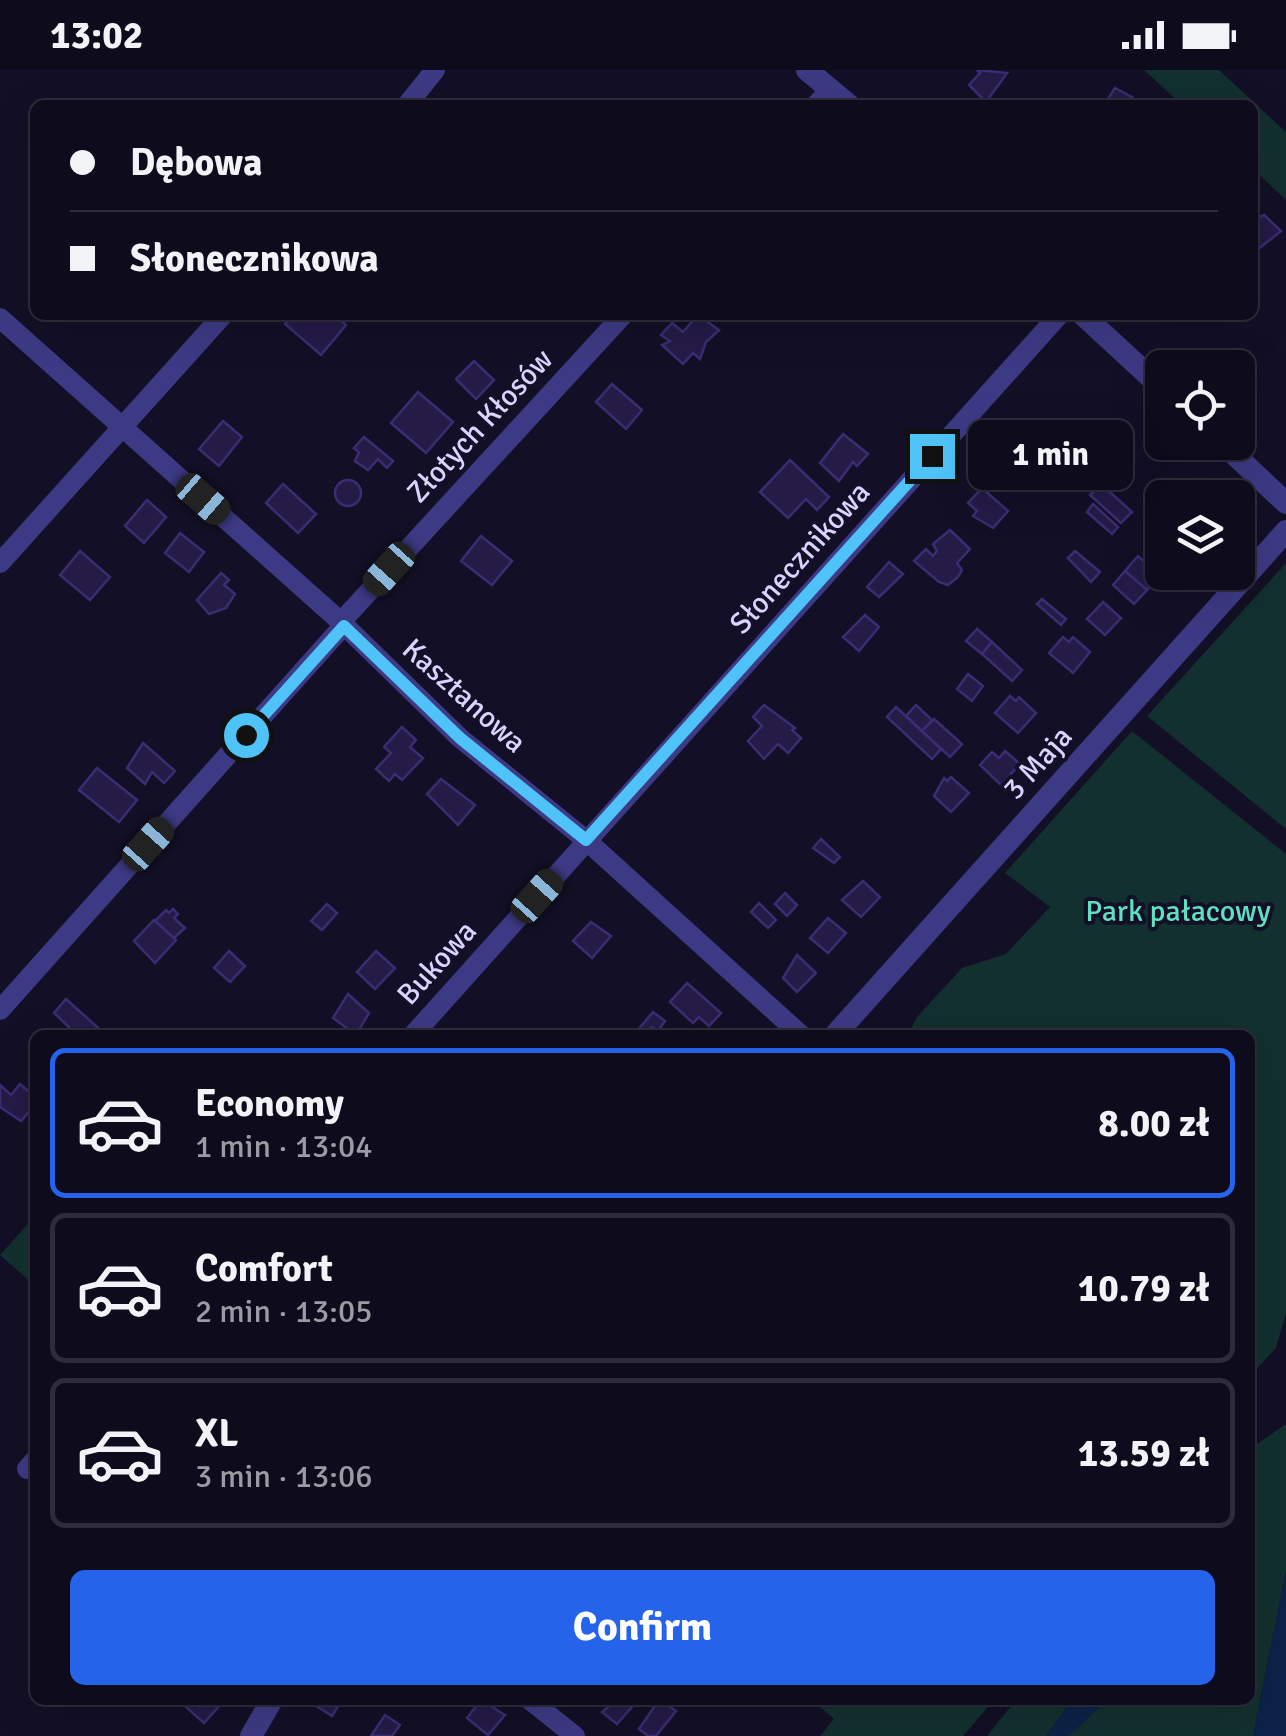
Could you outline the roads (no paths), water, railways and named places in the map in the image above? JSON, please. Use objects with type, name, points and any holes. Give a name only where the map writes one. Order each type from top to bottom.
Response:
[{"type":"street","points":[[411,100],[435,70]]},
{"type":"street","points":[[807,70],[823,97]]},
{"type":"street","name":"Kasztanowa","points":[[0,318],[342,624],[460,738],[586,840],[795,1030]]},
{"type":"street","points":[[0,563],[217,320]]},
{"type":"street","name":"Złotych Kłosów","points":[[0,1010],[618,320]]},
{"type":"street","name":"Słonecznikowa","points":[[586,840],[1054,320]]},
{"type":"street","points":[[1089,320],[1145,372]]},
{"type":"street","points":[[1240,460],[1286,503]]},
{"type":"street","name":"3 Maja","points":[[838,1030],[1286,531]]},
{"type":"street","name":"Bukowa","points":[[417,1030],[586,840]]},
{"type":"street","points":[[251,1736],[269,1705]]},
{"type":"street","points":[[536,1705],[576,1736]]},
{"type":"water","points":[[1286,1571],[1286,1736],[1253,1736]]},
{"type":"water","points":[[1068,1705],[1102,1705],[1068,1736],[1046,1736]]},
{"type":"park label","name":"Park pałacowy","points":[[1178,911]]}]
